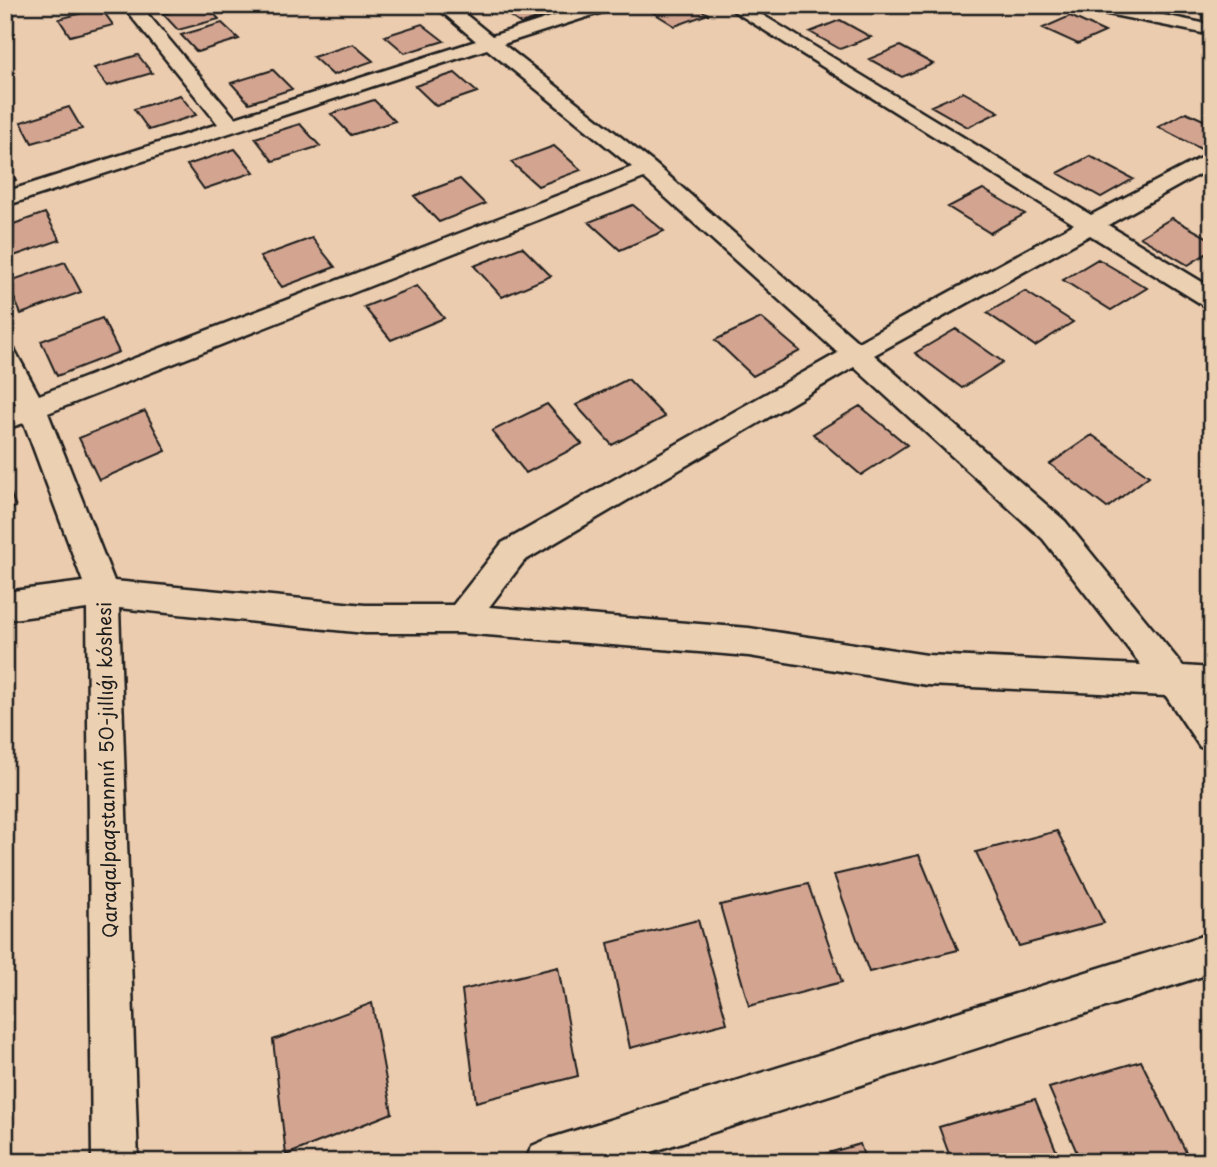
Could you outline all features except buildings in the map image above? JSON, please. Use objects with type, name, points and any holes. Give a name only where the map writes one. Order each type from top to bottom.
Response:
[{"type":"street","points":[[131,5],[230,125]]},
{"type":"street","points":[[443,5],[647,169],[1054,530],[1176,683],[1212,735]]},
{"type":"street","points":[[5,200],[606,5]]},
{"type":"street","points":[[733,5],[1212,299]]},
{"type":"street","points":[[1088,5],[1212,30]]},
{"type":"street","points":[[461,620],[513,552],[856,354],[1212,158]]},
{"type":"street","points":[[19,413],[647,169]]},
{"type":"street","name":"Qaraqalpaqstannıń 50-jıllıǵı kóshesi","points":[[5,355],[19,413],[103,593],[115,1162]]},
{"type":"street","points":[[5,607],[103,593],[365,619],[461,620],[749,642],[927,670],[1212,683]]},
{"type":"street","points":[[548,1162],[1212,953]]},
{"type":"waterway","points":[[1175,5],[1212,13]]}]
